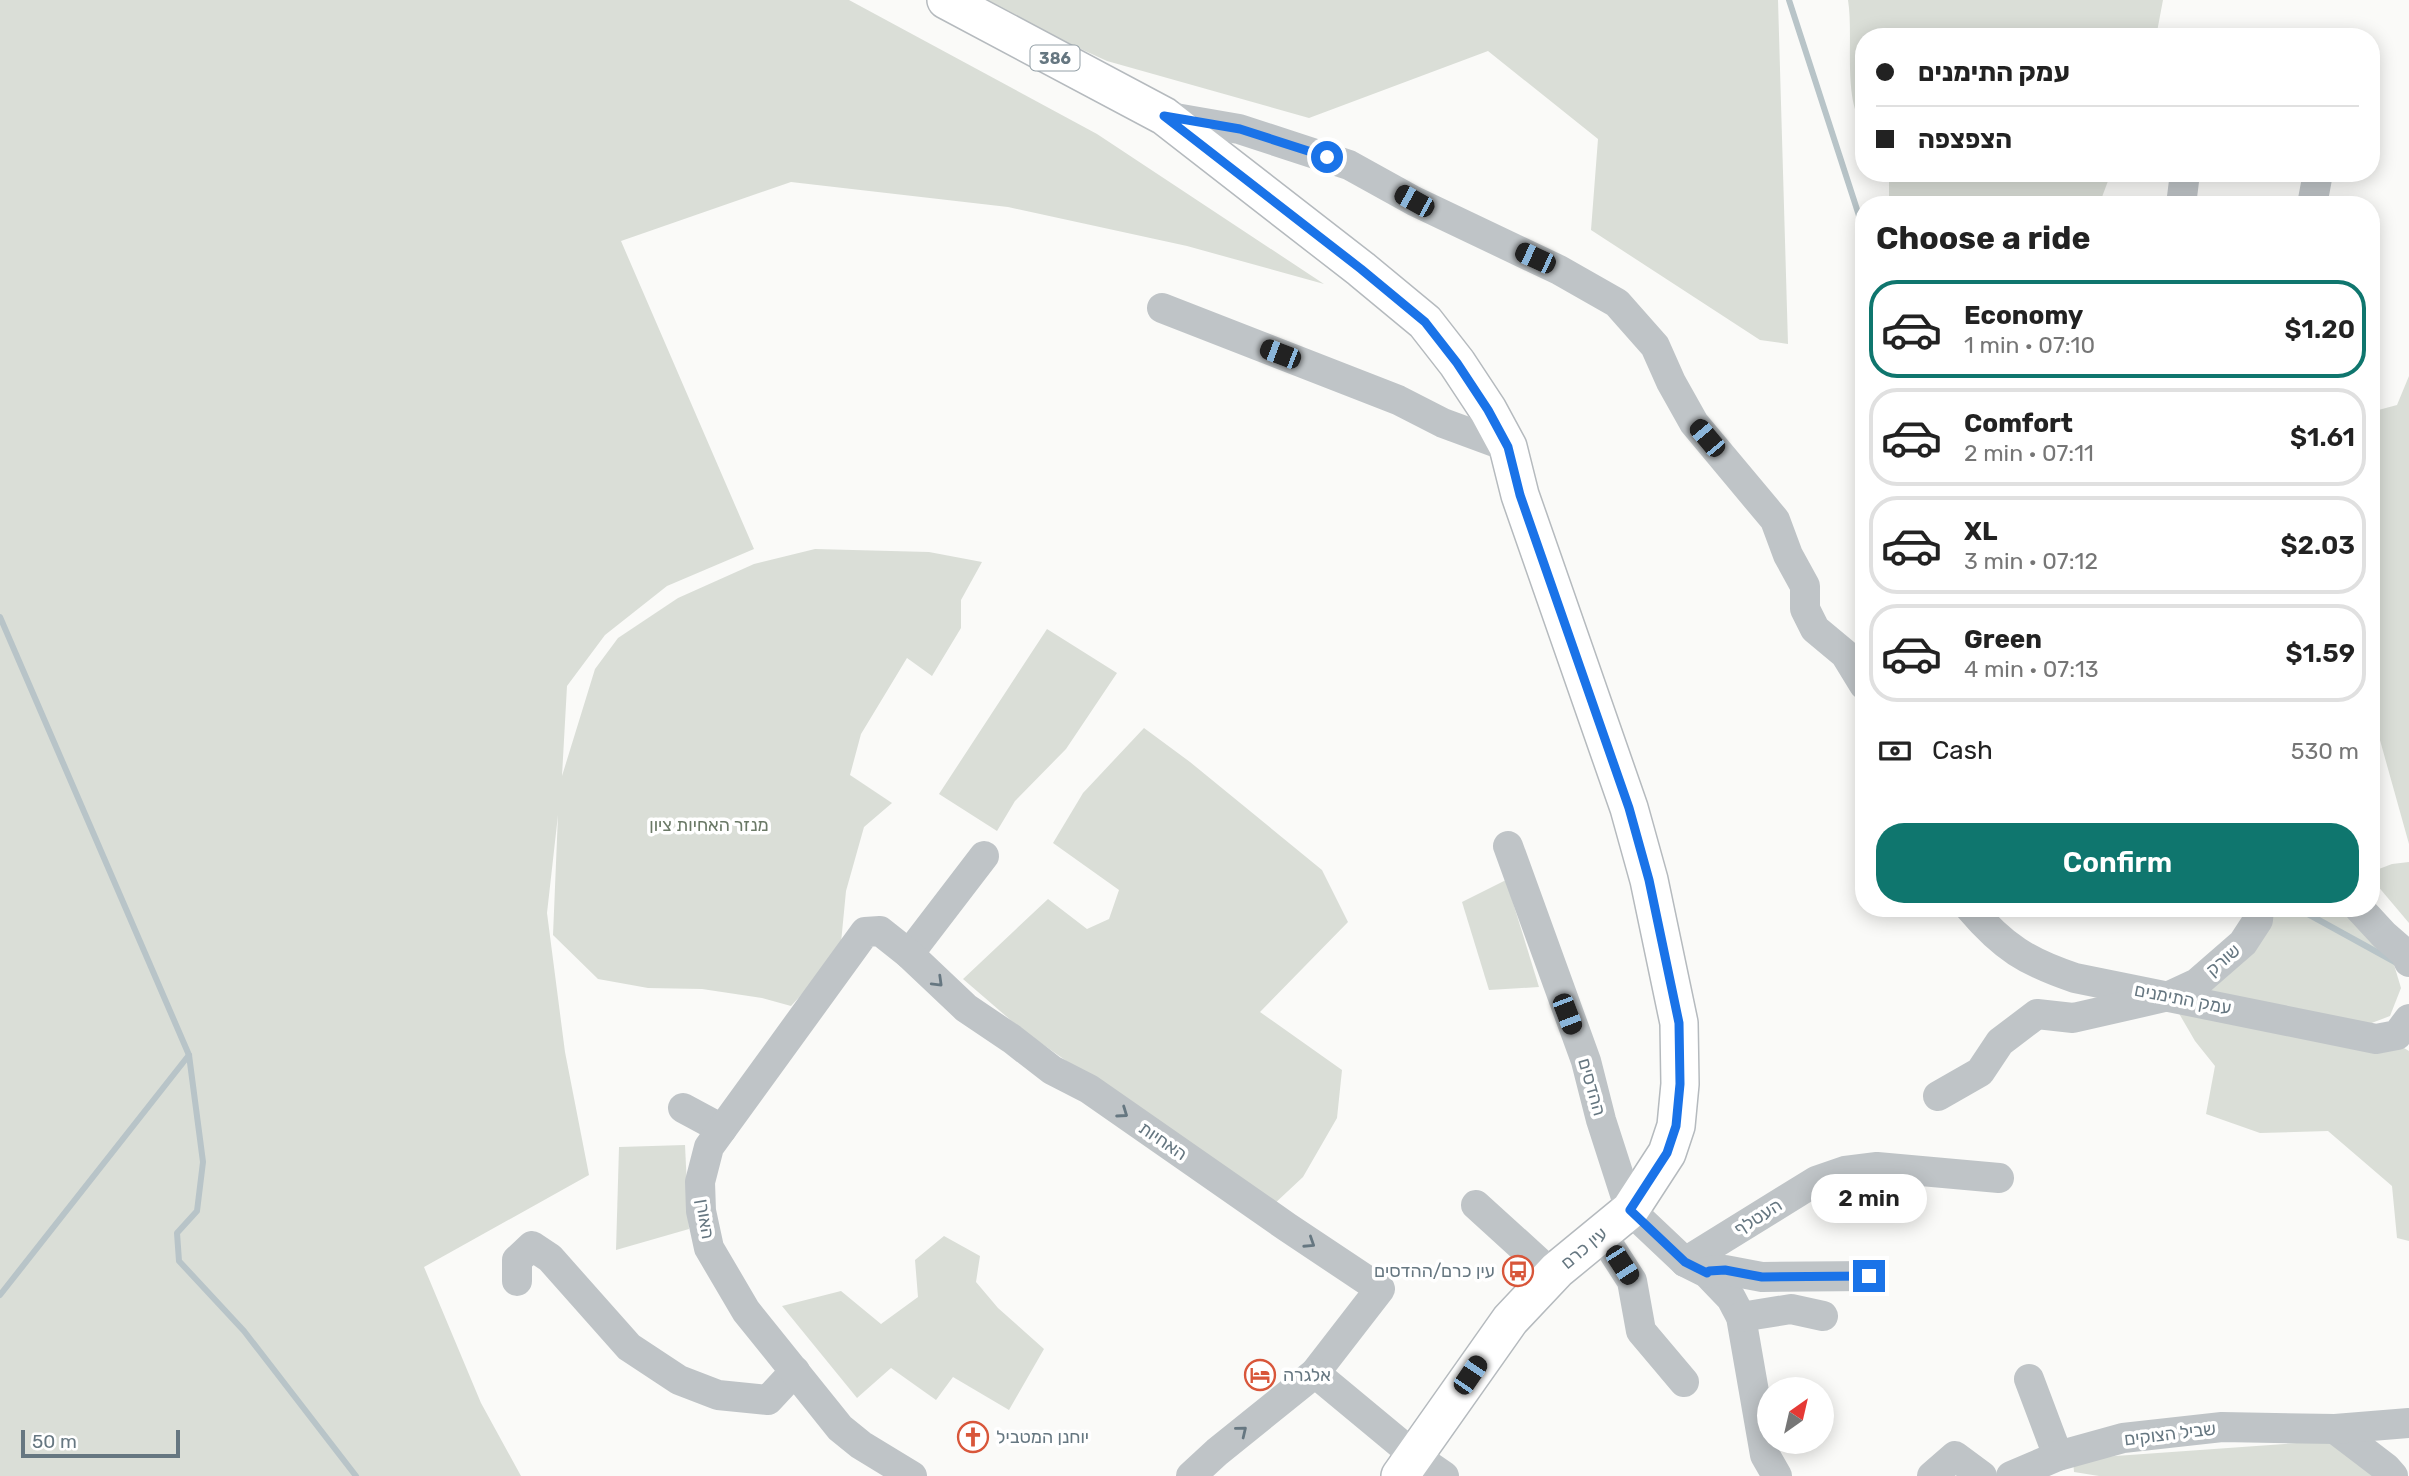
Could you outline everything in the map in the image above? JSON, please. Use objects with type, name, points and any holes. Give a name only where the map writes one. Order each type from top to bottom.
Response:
[{"type":"main road","name":"386","points":[[946,0],[1164,116]]},
{"type":"main road","name":"עין כרם","points":[[1164,116],[1425,322],[1457,363],[1488,410],[1508,447],[1520,495],[1629,808],[1649,880],[1679,1023],[1680,1084],[1676,1126],[1667,1153],[1630,1210],[1553,1275],[1510,1320],[1420,1469]]},
{"type":"street","points":[[1164,116],[1240,129],[1349,164],[1414,201],[1559,270],[1617,303],[1655,346],[1694,423],[1774,520],[1788,555],[1805,586],[1805,609],[1815,629],[1845,654],[1855,670]]},
{"type":"street","points":[[1163,308],[1398,400],[1443,423],[1508,447]]},
{"type":"street","name":"ההדסים","points":[[1507,846],[1586,1061],[1601,1120],[1630,1210]]},
{"type":"street","points":[[909,954],[984,856]]},
{"type":"street","name":"עמק התימנים","points":[[1978,917],[1991,933],[2015,951],[2041,967],[2075,978],[2376,1039],[2405,1031]]},
{"type":"street","name":"שורק","points":[[2169,996],[2197,983],[2243,943],[2258,917]]},
{"type":"street","points":[[2367,917],[2405,953],[2409,962]]},
{"type":"street","name":"האחיות","points":[[865,932],[880,931],[909,954],[966,1008],[1052,1070],[1088,1089],[1380,1289],[1315,1373],[1191,1476]]},
{"type":"street","name":"האורן","points":[[865,932],[709,1147],[701,1182],[701,1211],[709,1248],[746,1311],[840,1427],[861,1445],[912,1476]]},
{"type":"street","points":[[1938,1096],[1980,1072],[2000,1042],[2037,1014],[2073,1018],[2169,996]]},
{"type":"street","points":[[682,1108],[722,1129]]},
{"type":"street","name":"העטלף","points":[[1696,1268],[1816,1181],[1845,1171],[1877,1167],[1999,1178]]},
{"type":"street","points":[[1476,1205],[1553,1275]]},
{"type":"street","points":[[1630,1210],[1731,1298],[1741,1317],[1765,1455],[1777,1476]]},
{"type":"street","points":[[1601,1233],[1632,1281],[1641,1331],[1684,1382]]},
{"type":"street","points":[[517,1281],[517,1260],[532,1246],[550,1258],[629,1347],[679,1380],[718,1395],[768,1400],[795,1371]]},
{"type":"street","points":[[1696,1268],[1762,1277],[1869,1276]]},
{"type":"street","points":[[1741,1317],[1791,1309],[1823,1316]]},
{"type":"street","points":[[1315,1373],[1420,1469]]},
{"type":"street","points":[[2029,1379],[2058,1456]]},
{"type":"street","name":"שביל הצוקים","points":[[2011,1476],[2058,1456],[2123,1438],[2222,1427],[2335,1429],[2409,1423]]},
{"type":"street","points":[[2335,1429],[2393,1476]]},
{"type":"street","points":[[1933,1476],[1955,1456],[1982,1476]]},
{"type":"green space","name":"מנזר האחיות ציון","points":[[0,0],[849,0],[1097,134],[1324,284],[1187,246],[1008,207],[791,182],[621,241],[754,549],[667,586],[605,635],[567,686],[562,776],[595,669],[618,638],[678,598],[754,564],[815,549],[929,552],[982,562],[961,600],[961,628],[932,676],[907,658],[861,734],[850,775],[892,803],[864,827],[846,891],[840,953],[791,1006],[762,998],[702,989],[648,988],[598,979],[553,935],[558,815],[547,913],[565,1052],[589,1175],[424,1267],[481,1403],[521,1476],[0,1476]]},
{"type":"green space","points":[[974,0],[1778,0],[1788,344],[1760,340],[1591,230],[1598,139],[1488,51],[1309,118],[1107,61]]},
{"type":"green space","points":[[1848,0],[2163,0],[2158,28],[1855,28],[1855,108],[1851,85]]},
{"type":"green space","points":[[1889,182],[2108,182],[2102,196],[1889,196]]},
{"type":"green space","points":[[2409,376],[2409,844],[2380,740],[2380,410],[2397,405]]},
{"type":"green space","points":[[1047,629],[1117,673],[1066,749],[1015,801],[997,831],[939,794]]},
{"type":"green space","points":[[1144,728],[1190,762],[1322,870],[1348,922],[1260,1012],[1342,1070],[1337,1118],[1303,1177],[1272,1206],[1021,1029],[963,979],[1048,899],[1087,929],[1109,919],[1119,890],[1053,843],[1083,793]]},
{"type":"green space","points":[[2409,862],[2409,923],[2380,889],[2380,869]]},
{"type":"green space","points":[[1506,880],[1539,987],[1489,990],[1462,902]]},
{"type":"green space","points":[[2261,917],[2353,917],[2392,958],[2401,988],[2390,1016],[2369,1024],[2201,993]]},
{"type":"green space","points":[[2177,1010],[2409,1051],[2409,1241],[2397,1238],[2392,1186],[2328,1131],[2260,1133],[2206,1114],[2215,1066],[2195,1041]]},
{"type":"green space","points":[[685,1145],[689,1229],[616,1250],[619,1147]]},
{"type":"green space","points":[[944,1236],[980,1256],[976,1282],[998,1308],[1044,1349],[1009,1410],[953,1377],[936,1400],[891,1368],[857,1398],[782,1306],[841,1291],[881,1324],[918,1297],[915,1260]]},
{"type":"green space","points":[[2339,1440],[2382,1476],[2099,1476],[2074,1472],[2073,1459]]},
{"type":"waterway","points":[[1789,0],[1855,203]]},
{"type":"waterway","points":[[0,617],[189,1055],[203,1162],[197,1211],[177,1233],[179,1261],[244,1331],[356,1476]]},
{"type":"waterway","points":[[2313,917],[2395,962]]},
{"type":"waterway","points":[[0,1295],[189,1055]]},
{"type":"place","name":"עין כרם/ההדסים","points":[[1518,1271]]},
{"type":"place","name":"אלגרה","points":[[1260,1375]]},
{"type":"place","name":"יוחנן המטביל","points":[[973,1437]]},
{"type":"route","points":[[1327,157],[1240,129],[1164,116],[1425,322],[1457,363],[1488,410],[1508,447],[1520,495],[1629,808],[1649,880],[1679,1023],[1680,1084],[1676,1126],[1667,1153],[1630,1210],[1685,1262],[1707,1273],[1725,1270],[1762,1277],[1869,1276]]}]
